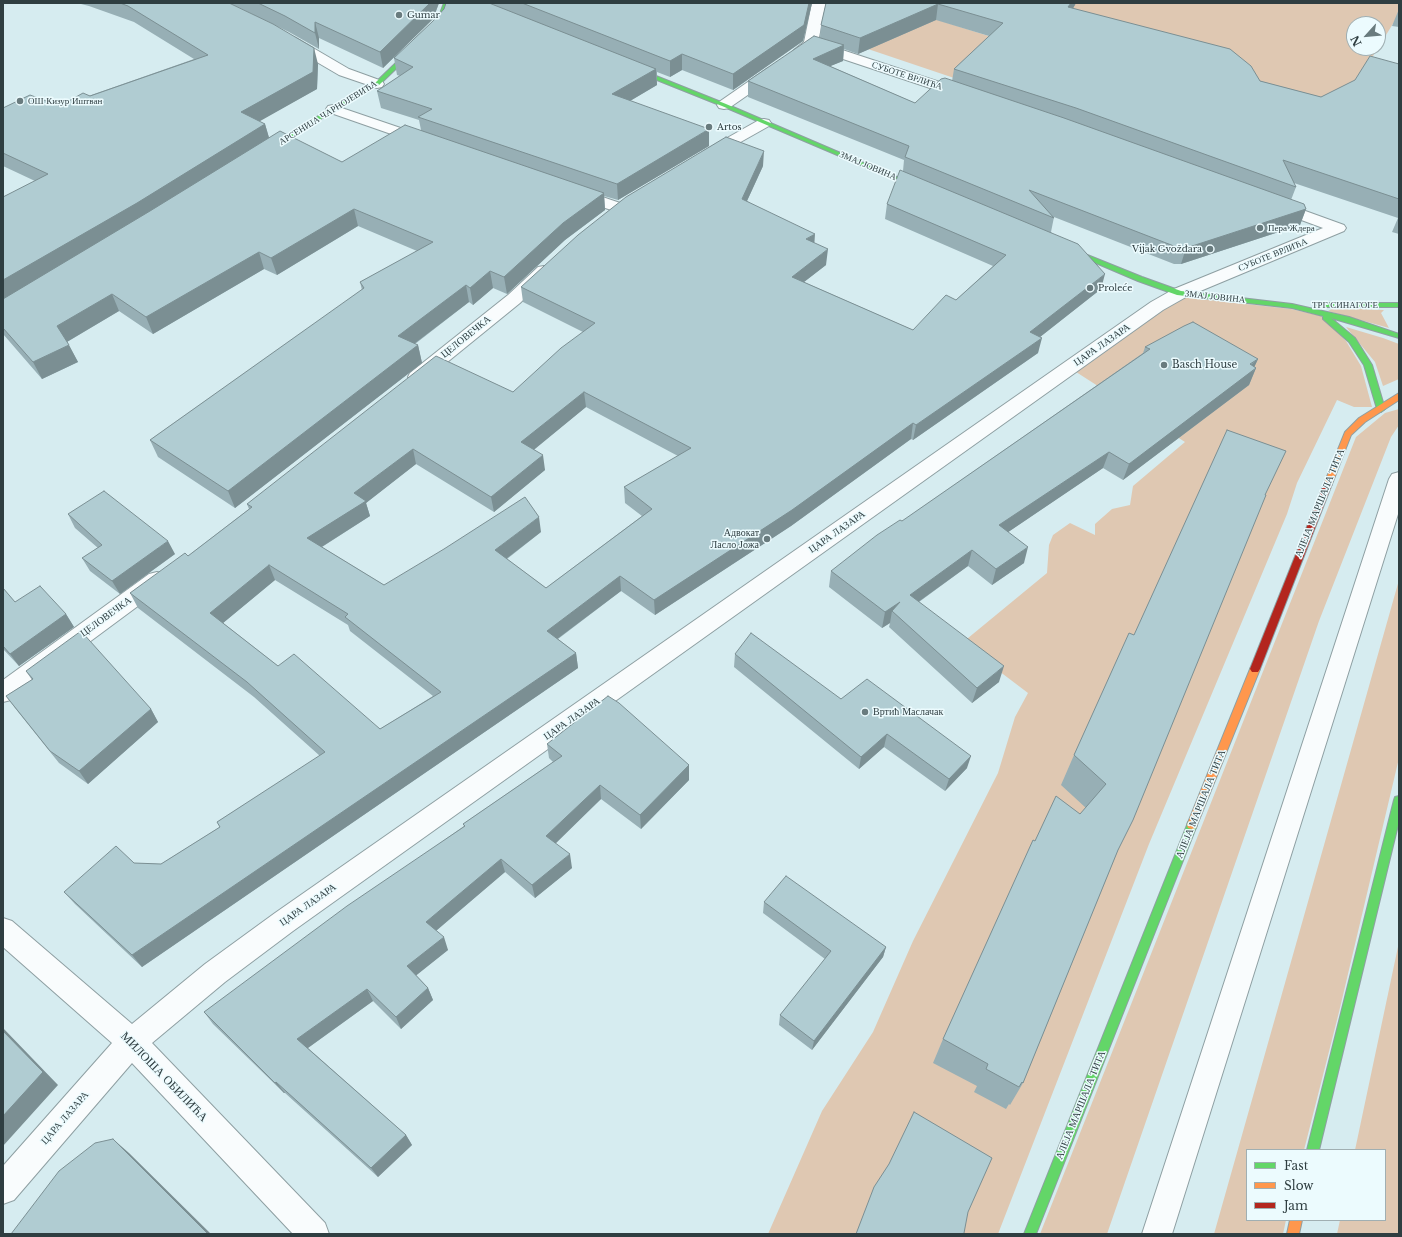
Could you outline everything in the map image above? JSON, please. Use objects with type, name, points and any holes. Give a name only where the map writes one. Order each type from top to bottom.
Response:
[{"type":"street","name":"АРСЕНИЈА ЧАРНОЈЕВИЋА","points":[[258,156],[333,109],[377,84],[430,33],[440,21],[447,3]]},
{"type":"street","points":[[724,105],[811,44],[819,3]]},
{"type":"street","points":[[283,36],[344,72],[377,84]]},
{"type":"street","name":"СУБОТЕ ВРЛИЋА","points":[[811,44],[976,99]]},
{"type":"street","name":"ЗМАЈ ЈОВИНА","points":[[622,64],[724,105],[934,194]]},
{"type":"street","points":[[333,109],[439,146]]},
{"type":"street","points":[[691,165],[764,123]]},
{"type":"street","points":[[560,187],[627,204],[602,222]]},
{"type":"street","name":"СУБОТЕ ВРЛИЋА","points":[[1180,293],[1338,228],[1260,199]]},
{"type":"street","name":"ЗМАЈ ЈОВИНА","points":[[1059,246],[1140,280],[1180,293],[1292,306],[1322,313]]},
{"type":"street","name":"ЦЕЛОВЕЧКА","points":[[403,389],[514,299],[555,262]]},
{"type":"street","name":"ЦАРА ЛАЗАРА","points":[[3,1189],[132,1042],[215,973],[284,922],[1158,306],[1180,293]]},
{"type":"street","name":"ТРГ СИНАГОГЕ","points":[[1292,306],[1399,305]]},
{"type":"street","points":[[1322,313],[1352,340],[1368,365],[1381,409]]},
{"type":"street","name":"ТРГ СИНАГОГЕ","points":[[1322,313],[1399,336]]},
{"type":"street","name":"АЛЕЈА МАРШАЛА ТИТА","points":[[1030,1234],[1348,434],[1362,420],[1399,396]]},
{"type":"street","points":[[1157,1234],[1399,479]]},
{"type":"street","name":"ЦЕЛОВЕЧКА","points":[[3,693],[174,568]]},
{"type":"street","points":[[1313,1149],[1399,800]]},
{"type":"street","name":"МИЛОША ОБИЛИЋА","points":[[3,930],[132,1042],[314,1234]]},
{"type":"street","points":[[1293,1234],[1296,1221]]},
{"type":"shaded area","points":[[885,3],[998,39],[957,79],[868,49],[898,36]]},
{"type":"shaded area","points":[[1076,3],[1399,3],[1399,14],[1386,35],[1386,16],[1346,16],[1346,56],[1373,56],[1334,118],[1062,19]]},
{"type":"shaded area","points":[[1183,297],[1291,309],[1321,316],[1346,341],[1361,366],[1372,407],[1354,407],[1337,400],[1297,483],[1287,514],[1149,844],[998,1234],[768,1234],[822,1111],[873,1032],[913,941],[998,773],[1015,717],[1028,693],[962,643],[1047,573],[1049,545],[1053,535],[1070,523],[1095,535],[1095,524],[1112,509],[1130,505],[1133,486],[1185,442],[1073,370]]},
{"type":"shaded area","points":[[1334,308],[1384,310],[1381,313],[1389,328],[1328,311]]},
{"type":"shaded area","points":[[1346,327],[1399,344],[1399,379],[1383,386],[1375,362]]},
{"type":"shaded area","points":[[1399,409],[1399,425],[1391,437],[1319,621],[1107,1234],[1040,1234],[1356,437],[1385,413]]},
{"type":"shaded area","points":[[1399,580],[1399,758],[1339,1012],[1304,1149],[1246,1149],[1246,1221],[1286,1221],[1283,1234],[1214,1234]]},
{"type":"shaded area","points":[[1399,942],[1399,1234],[1337,1234],[1340,1221],[1386,1221],[1386,1149],[1355,1149]]},
{"type":"building","points":[[120,3],[229,3],[273,24],[314,48],[313,72],[241,112],[265,124],[137,203],[3,280],[3,197],[48,174],[3,153],[3,108],[30,95],[60,106],[83,93],[90,96],[208,55],[128,6]]},
{"type":"building","points":[[258,3],[430,3],[380,52],[315,22],[315,33]]},
{"type":"building","points":[[446,3],[489,3],[656,69],[612,94],[709,129],[617,184],[418,117],[432,109],[377,91],[413,67],[394,58],[433,21],[444,9]]},
{"type":"building","points":[[522,3],[809,3],[804,25],[733,74],[682,54],[670,61]]},
{"type":"building","points":[[826,3],[1071,3],[1068,7],[1230,49],[1251,66],[1260,81],[1321,97],[1355,80],[1370,56],[1399,64],[1399,199],[1283,160],[1296,187],[1076,108],[954,69],[1003,23],[938,4],[860,38],[821,25]]},
{"type":"building","points":[[814,36],[844,45],[813,59],[915,103],[941,79],[945,78],[1064,118],[1304,204],[1306,209],[1186,248],[1179,248],[1029,190],[1054,218],[905,157],[909,146],[748,81]]},
{"type":"building","points":[[405,125],[604,193],[563,223],[504,277],[490,271],[470,288],[466,285],[398,336],[418,345],[228,491],[150,440],[364,288],[360,282],[433,242],[354,209],[271,258],[259,252],[146,317],[112,294],[57,326],[69,345],[33,362],[3,328],[3,299],[280,131],[342,162]]},
{"type":"building","points":[[726,137],[764,151],[742,199],[815,234],[806,239],[828,249],[792,277],[913,330],[946,295],[956,300],[1006,255],[887,204],[900,170],[1078,244],[1105,274],[1030,332],[1042,338],[916,425],[913,423],[792,510],[654,600],[620,576],[547,631],[576,653],[132,955],[64,892],[116,846],[134,863],[161,864],[220,827],[217,822],[325,752],[247,682],[130,593],[185,553],[188,556],[252,507],[247,504],[436,356],[513,392],[561,348],[595,323],[521,287],[578,235],[626,197]],"holes":[[[584,392],[691,448],[624,487],[652,509],[546,588],[495,550],[539,517],[525,497],[444,549],[384,585],[307,538],[366,501],[354,493],[413,449],[491,497],[543,455],[521,442]],[[269,565],[348,614],[345,617],[441,692],[380,729],[294,654],[278,666],[210,613]]]},
{"type":"building","points":[[1193,322],[1258,359],[1250,364],[1256,368],[1129,464],[1109,452],[999,525],[1028,547],[996,569],[972,550],[910,595],[1004,666],[977,688],[892,611],[900,602],[885,612],[831,571],[877,535],[900,520],[902,521],[1150,349],[1145,347]]},
{"type":"building","points":[[1227,430],[1286,451],[1265,495],[1133,820],[1118,850],[1023,1083],[1022,1082],[1019,1087],[986,1069],[988,1064],[943,1039],[1033,840],[1035,841],[1056,796],[1080,814],[1106,784],[1074,755],[1129,633],[1134,635]]},
{"type":"building","points":[[104,491],[168,541],[112,581],[82,558],[102,545],[68,514]]},
{"type":"building","points":[[40,586],[66,614],[10,654],[3,646],[3,588],[15,602]]},
{"type":"building","points":[[81,631],[151,709],[79,771],[50,751],[6,696],[33,679],[26,671]]},
{"type":"building","points":[[751,633],[841,699],[867,679],[971,756],[949,779],[887,734],[861,757],[735,654]]},
{"type":"building","points":[[608,696],[619,703],[689,765],[640,815],[600,785],[546,836],[570,854],[532,885],[501,859],[426,922],[444,937],[407,966],[428,988],[396,1017],[367,989],[297,1039],[406,1135],[371,1168],[276,1082],[275,1083],[204,1012],[347,906],[465,826],[463,824],[562,756],[547,744]]},
{"type":"building","points":[[786,876],[886,947],[814,1041],[780,1015],[831,951],[764,902]]},
{"type":"building","points":[[3,1031],[43,1072],[3,1116]]},
{"type":"building","points":[[914,1112],[992,1158],[968,1212],[964,1233],[856,1234],[874,1187],[889,1164]]},
{"type":"building","points":[[113,1139],[208,1234],[11,1234],[59,1171],[95,1143]]},
{"type":"traffic: fast","points":[[265,152],[333,109],[377,84],[430,33],[440,21],[447,3]]},
{"type":"traffic: fast","points":[[629,67],[724,105],[924,190]]},
{"type":"traffic: fast","points":[[1065,248],[1140,279],[1180,293],[1292,306],[1346,319],[1399,336]]},
{"type":"traffic: fast","points":[[1321,305],[1399,305]]},
{"type":"traffic: fast","points":[[1326,317],[1352,340],[1368,365],[1381,409]]},
{"type":"traffic: fast","points":[[1313,1149],[1399,800]]},
{"type":"traffic: fast","points":[[1030,1234],[1192,825]]},
{"type":"traffic: slow","points":[[1328,484],[1348,434],[1362,420],[1399,396]]},
{"type":"traffic: slow","points":[[1192,825],[1255,669]]},
{"type":"traffic: slow","points":[[1293,1234],[1296,1221]]},
{"type":"traffic: jam","points":[[1255,669],[1328,484]]},
{"type":"place","name":"Gumar","points":[[399,15]]},
{"type":"place","name":"ОШ Кизур Иштван","points":[[20,101]]},
{"type":"place","name":"Artos","points":[[709,127]]},
{"type":"place","name":"Пера Ждера","points":[[1260,228]]},
{"type":"place","name":"Vijak Gvožđara","points":[[1210,249]]},
{"type":"place","name":"Proleće","points":[[1090,288]]},
{"type":"place","name":"Basch House","points":[[1164,365]]},
{"type":"place","name":"Адвокат Ласло Јожа","points":[[767,539]]},
{"type":"place","name":"Вртић Маслачак","points":[[865,712]]}]
